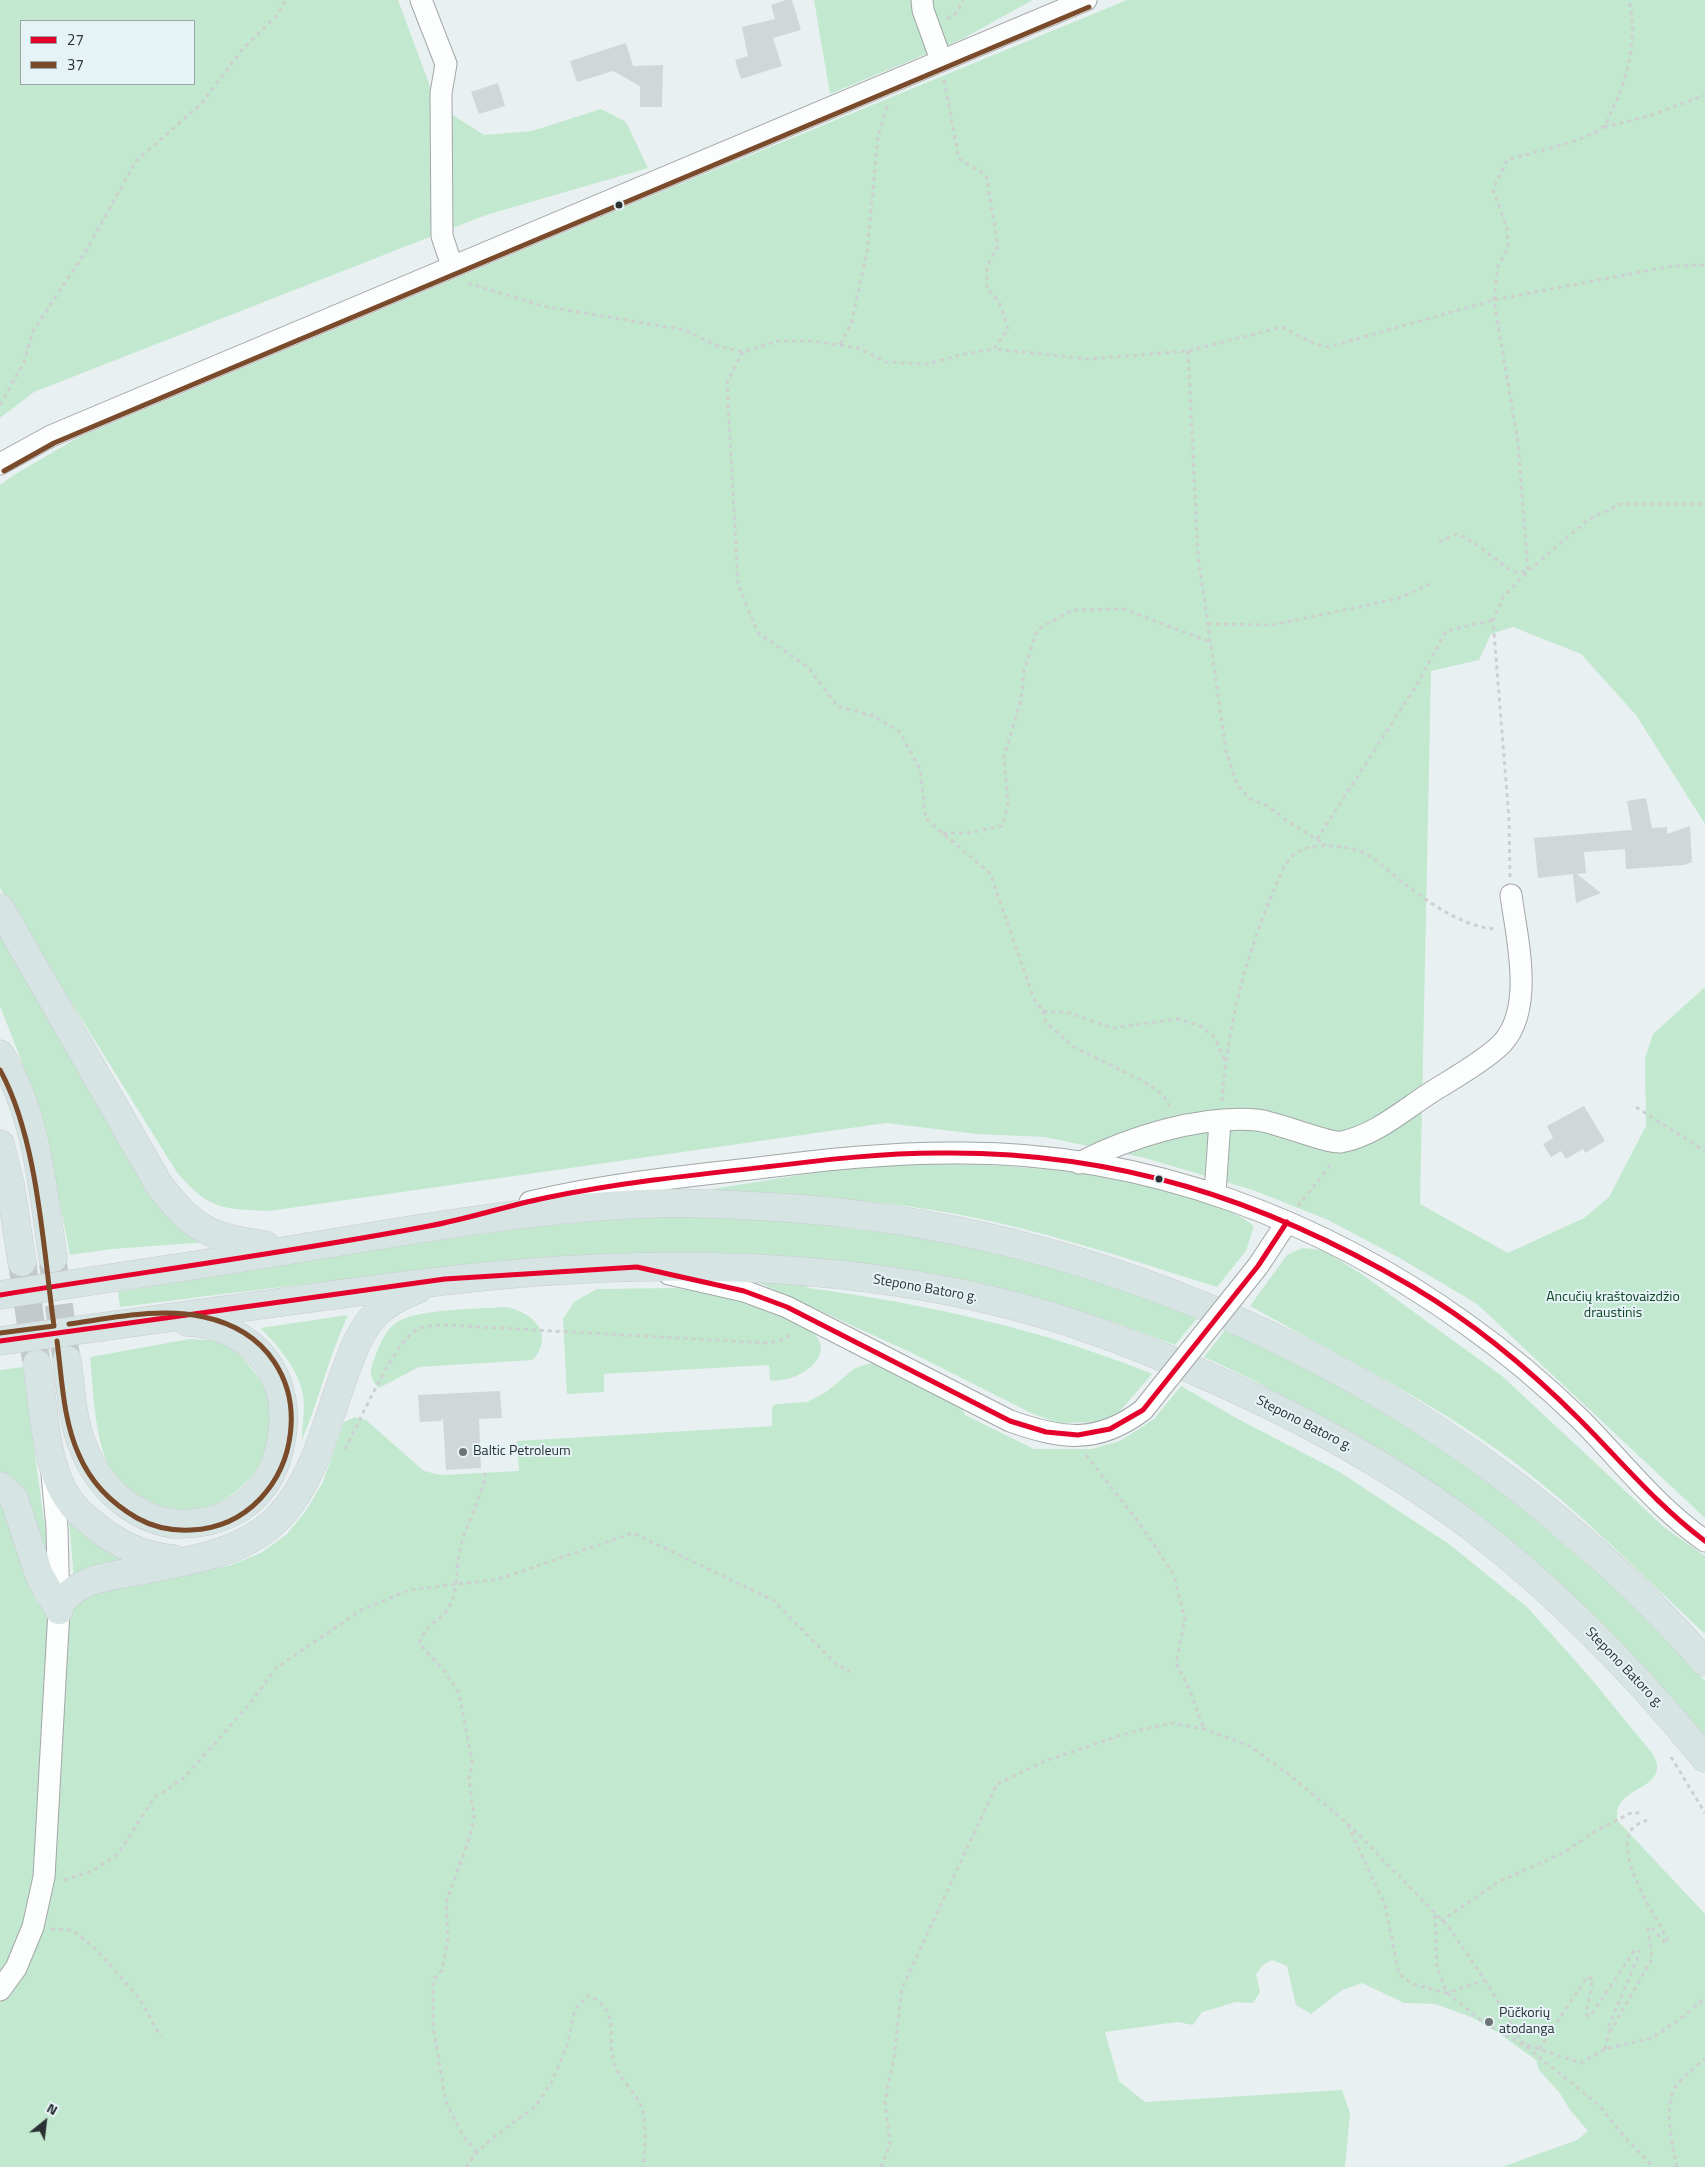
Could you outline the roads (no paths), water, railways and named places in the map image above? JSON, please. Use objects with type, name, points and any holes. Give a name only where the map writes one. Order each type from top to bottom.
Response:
[{"type":"main road","points":[[0,908],[159,1184],[176,1206],[203,1230],[228,1240],[296,1249]]},
{"type":"main road","points":[[0,1054],[20,1094],[29,1123],[43,1186],[52,1258]]},
{"type":"main road","points":[[0,1144],[10,1184],[22,1262]]},
{"type":"main road","points":[[0,1295],[434,1226],[559,1210],[644,1204],[717,1203],[826,1211],[922,1223],[1009,1241],[1076,1260],[1157,1288],[1262,1332],[1335,1368],[1398,1404],[1473,1454],[1546,1510],[1626,1581],[1679,1632],[1705,1662]]},
{"type":"main road","name":"Stepono Batoro g.","points":[[0,1341],[444,1279],[637,1267],[796,1271],[851,1276],[979,1298],[1071,1323],[1154,1352],[1220,1381],[1354,1449],[1413,1486],[1474,1529],[1532,1577],[1614,1654],[1672,1717],[1705,1758]]},
{"type":"main road","points":[[0,1486],[14,1498],[39,1575],[59,1607],[74,1589],[96,1578],[190,1560],[246,1542],[271,1525],[292,1504],[307,1477],[353,1351],[366,1326],[376,1314],[395,1300],[412,1291],[444,1279]]},
{"type":"main road","points":[[67,1360],[74,1411],[83,1448],[98,1476],[114,1496],[139,1512],[173,1524],[207,1522],[236,1511],[260,1490],[277,1461],[285,1428],[283,1394],[273,1369],[257,1350],[230,1332],[202,1323],[153,1320]]},
{"type":"main road","points":[[37,1364],[50,1455],[62,1488],[72,1504],[102,1530],[134,1550],[159,1558],[190,1560]]},
{"type":"street","points":[[421,0],[446,64],[441,93],[442,236],[452,266]]},
{"type":"street","points":[[922,0],[922,10],[941,60]]},
{"type":"street","points":[[3,458],[452,266],[1086,0]]},
{"type":"street","points":[[1079,1163],[1104,1149],[1182,1126],[1220,1121],[1258,1120],[1339,1142],[1372,1132],[1497,1049],[1508,1038],[1518,1016],[1522,990],[1510,895]]},
{"type":"street","points":[[1215,1193],[1220,1121]]},
{"type":"street","points":[[434,1226],[545,1199],[670,1178],[892,1154],[967,1152],[1019,1155],[1148,1175],[1215,1193],[1287,1222],[1329,1241],[1418,1290],[1472,1328],[1526,1370],[1577,1417],[1665,1509],[1705,1541]]},
{"type":"street","points":[[637,1267],[744,1291],[805,1316],[1010,1421],[1046,1434],[1071,1436],[1111,1429],[1127,1422],[1143,1410],[1258,1266],[1287,1222]]},
{"type":"street","points":[[0,1990],[5,1986],[16,1968],[33,1927],[44,1877],[59,1607],[57,1528],[50,1455]]},
{"type":"tunnel","points":[[22,1262],[36,1360]]},
{"type":"tunnel","points":[[53,1263],[66,1356]]},
{"type":"place","name":"Baltic Petroleum","points":[[463,1452]]},
{"type":"place","name":"Pūčkorių atodanga","points":[[1489,2022]]},
{"type":"park label","name":"Ancučių kraštovaizdžio draustinis","points":[[1613,1306]]}]
